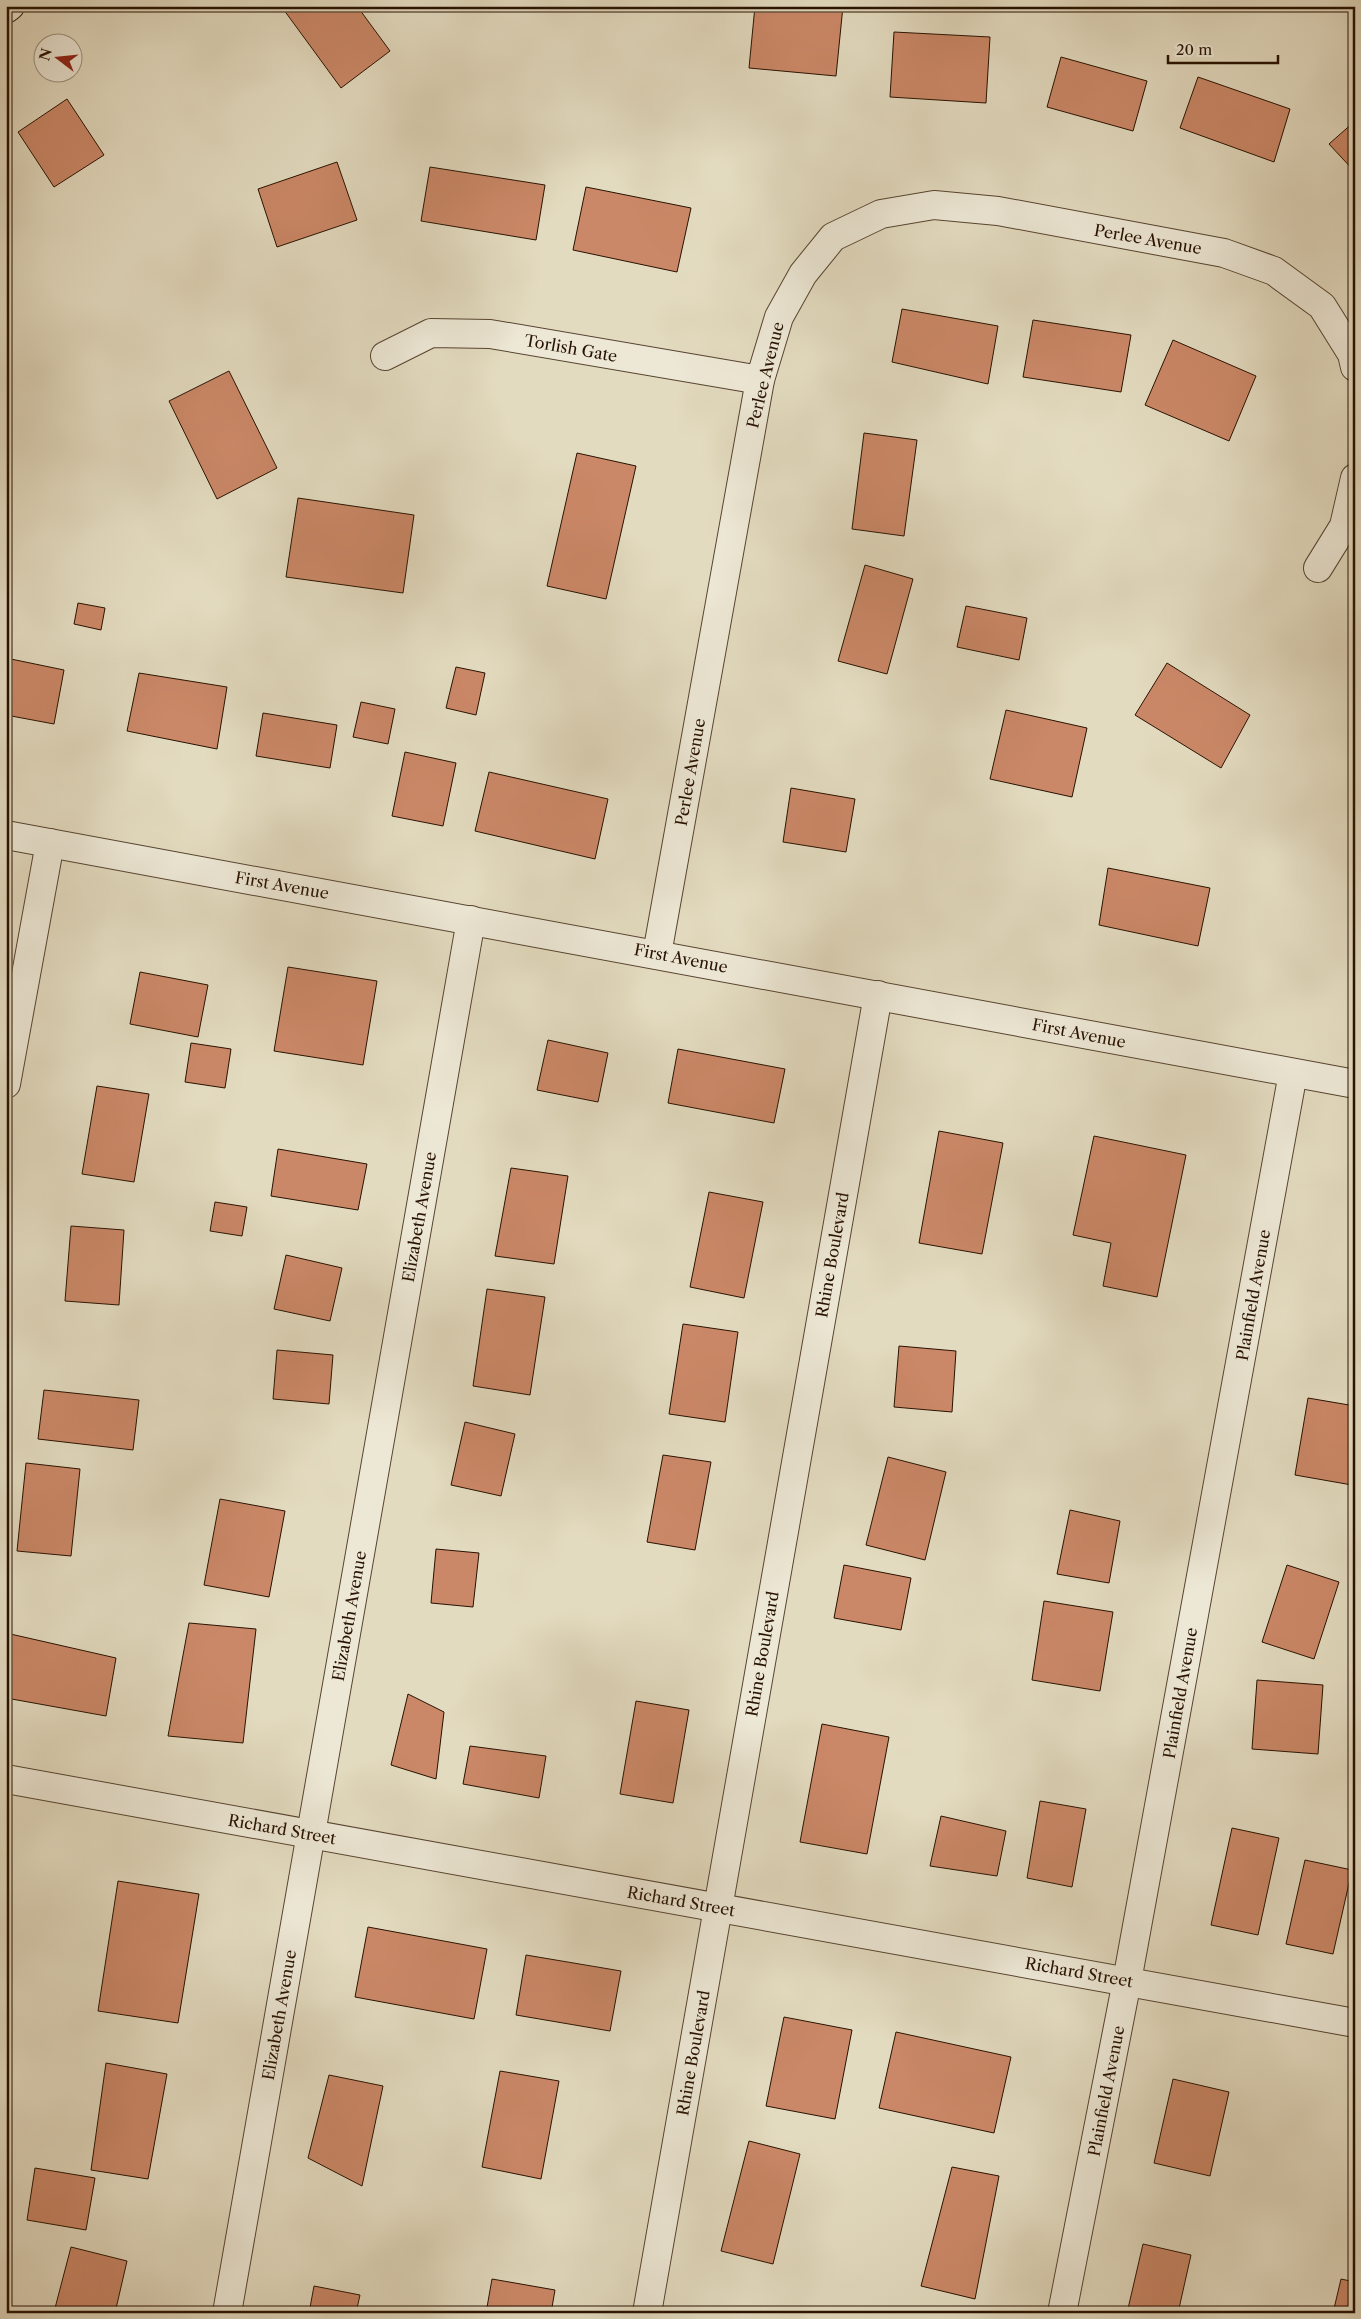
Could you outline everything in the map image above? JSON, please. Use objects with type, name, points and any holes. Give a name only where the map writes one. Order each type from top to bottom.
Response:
[{"type":"street","points":[[6,9],[10,6]]},
{"type":"street","name":"Perlee Avenue","points":[[657,954],[760,380],[778,317],[803,274],[833,237],[881,214],[934,205],[998,211],[1224,253],[1274,271],[1322,306],[1352,354],[1355,367]]},
{"type":"street","name":"Torlish Gate","points":[[385,356],[431,333],[490,334],[760,380]]},
{"type":"street","points":[[1318,568],[1344,526],[1355,478]]},
{"type":"street","name":"First Avenue","points":[[6,835],[1355,1084]]},
{"type":"street","points":[[6,1084],[50,843]]},
{"type":"street","name":"Elizabeth Avenue","points":[[227,2313],[471,920]]},
{"type":"street","name":"Rhine Boulevard","points":[[647,2313],[878,995]]},
{"type":"street","name":"Plainfield Avenue","points":[[1062,2313],[1127,1981],[1293,1073]]},
{"type":"street","name":"Richard Street","points":[[6,1779],[1355,2023]]},
{"type":"building","points":[[281,6],[357,6],[390,51],[341,88]]},
{"type":"building","points":[[755,6],[843,6],[836,76],[749,68]]},
{"type":"building","points":[[894,32],[990,37],[986,103],[890,97]]},
{"type":"building","points":[[1061,57],[1147,81],[1133,131],[1047,107]]},
{"type":"building","points":[[1198,77],[1290,109],[1274,162],[1180,128]]},
{"type":"building","points":[[67,99],[104,155],[54,187],[18,132]]},
{"type":"building","points":[[1355,121],[1355,172],[1329,144]]},
{"type":"building","points":[[337,162],[357,220],[277,247],[258,189]]},
{"type":"building","points":[[430,167],[545,185],[536,240],[421,221]]},
{"type":"building","points":[[586,187],[691,208],[677,272],[573,250]]},
{"type":"building","points":[[902,309],[998,326],[988,384],[892,362]]},
{"type":"building","points":[[1033,320],[1131,335],[1121,392],[1023,377]]},
{"type":"building","points":[[1173,340],[1256,376],[1229,441],[1145,405]]},
{"type":"building","points":[[229,371],[277,468],[217,499],[169,401]]},
{"type":"building","points":[[864,433],[917,440],[904,536],[852,529]]},
{"type":"building","points":[[577,453],[636,466],[606,599],[547,586]]},
{"type":"building","points":[[298,498],[414,515],[403,593],[286,577]]},
{"type":"building","points":[[865,565],[913,579],[887,674],[838,661]]},
{"type":"building","points":[[78,603],[105,608],[101,630],[74,624]]},
{"type":"building","points":[[966,606],[1027,618],[1019,660],[957,647]]},
{"type":"building","points":[[6,658],[64,670],[54,724],[6,715]]},
{"type":"building","points":[[1167,663],[1250,715],[1221,768],[1135,715]]},
{"type":"building","points":[[456,667],[485,673],[476,715],[446,708]]},
{"type":"building","points":[[139,673],[227,687],[217,749],[127,731]]},
{"type":"building","points":[[361,702],[395,709],[388,744],[353,737]]},
{"type":"building","points":[[1006,710],[1087,728],[1072,797],[990,779]]},
{"type":"building","points":[[263,713],[337,725],[330,768],[256,756]]},
{"type":"building","points":[[405,752],[456,763],[443,826],[392,816]]},
{"type":"building","points":[[489,772],[608,799],[595,859],[475,831]]},
{"type":"building","points":[[791,788],[855,799],[846,852],[783,842]]},
{"type":"building","points":[[1108,868],[1210,888],[1198,946],[1099,925]]},
{"type":"building","points":[[288,967],[377,981],[363,1065],[274,1051]]},
{"type":"building","points":[[140,972],[208,985],[198,1037],[130,1024]]},
{"type":"building","points":[[548,1040],[608,1053],[598,1102],[537,1090]]},
{"type":"building","points":[[191,1043],[231,1049],[225,1088],[185,1082]]},
{"type":"building","points":[[678,1049],[785,1069],[774,1123],[668,1103]]},
{"type":"building","points":[[97,1086],[149,1094],[134,1182],[82,1174]]},
{"type":"building","points":[[939,1131],[1003,1143],[982,1254],[919,1243]]},
{"type":"building","points":[[1094,1136],[1186,1155],[1157,1297],[1103,1286],[1111,1243],[1073,1235]]},
{"type":"building","points":[[278,1149],[367,1164],[358,1210],[271,1196]]},
{"type":"building","points":[[511,1168],[568,1176],[554,1264],[495,1256]]},
{"type":"building","points":[[709,1192],[763,1202],[744,1298],[690,1287]]},
{"type":"building","points":[[215,1202],[247,1207],[242,1236],[210,1231]]},
{"type":"building","points":[[71,1226],[124,1230],[119,1305],[65,1301]]},
{"type":"building","points":[[286,1255],[342,1268],[330,1321],[274,1309]]},
{"type":"building","points":[[487,1289],[545,1297],[530,1395],[473,1386]]},
{"type":"building","points":[[683,1324],[738,1332],[725,1422],[669,1414]]},
{"type":"building","points":[[899,1346],[956,1351],[952,1412],[894,1407]]},
{"type":"building","points":[[277,1350],[333,1355],[329,1404],[273,1399]]},
{"type":"building","points":[[44,1390],[139,1400],[133,1450],[38,1439]]},
{"type":"building","points":[[1308,1398],[1355,1406],[1355,1469],[1352,1485],[1295,1475]]},
{"type":"building","points":[[465,1422],[515,1434],[501,1496],[451,1485]]},
{"type":"building","points":[[663,1455],[711,1462],[695,1550],[647,1542]]},
{"type":"building","points":[[888,1457],[946,1472],[925,1560],[866,1545]]},
{"type":"building","points":[[26,1463],[80,1469],[71,1556],[17,1551]]},
{"type":"building","points":[[220,1499],[285,1511],[269,1597],[204,1585]]},
{"type":"building","points":[[1070,1510],[1120,1521],[1109,1583],[1057,1574]]},
{"type":"building","points":[[436,1549],[479,1553],[473,1607],[431,1603]]},
{"type":"building","points":[[844,1565],[911,1578],[901,1630],[834,1618]]},
{"type":"building","points":[[1287,1565],[1339,1582],[1314,1659],[1262,1642]]},
{"type":"building","points":[[1044,1601],[1113,1612],[1100,1691],[1032,1680]]},
{"type":"building","points":[[189,1623],[256,1629],[243,1743],[168,1736]]},
{"type":"building","points":[[6,1633],[116,1658],[106,1716],[6,1698]]},
{"type":"building","points":[[1257,1680],[1323,1685],[1318,1754],[1252,1749]]},
{"type":"building","points":[[408,1694],[444,1712],[436,1779],[391,1765]]},
{"type":"building","points":[[636,1701],[689,1710],[673,1803],[620,1794]]},
{"type":"building","points":[[822,1724],[889,1737],[867,1854],[800,1842]]},
{"type":"building","points":[[470,1746],[546,1756],[539,1798],[463,1784]]},
{"type":"building","points":[[1040,1801],[1086,1809],[1072,1887],[1027,1878]]},
{"type":"building","points":[[941,1816],[1006,1831],[997,1876],[930,1866]]},
{"type":"building","points":[[1232,1828],[1279,1838],[1258,1935],[1211,1925]]},
{"type":"building","points":[[6,1855],[11,1855],[6,1889]]},
{"type":"building","points":[[1305,1860],[1352,1870],[1333,1954],[1286,1944]]},
{"type":"building","points":[[118,1881],[199,1894],[178,2023],[98,2011]]},
{"type":"building","points":[[368,1927],[487,1949],[474,2019],[355,1997]]},
{"type":"building","points":[[526,1955],[621,1971],[610,2031],[516,2015]]},
{"type":"building","points":[[784,2017],[852,2030],[835,2119],[766,2106]]},
{"type":"building","points":[[896,2032],[1011,2057],[994,2133],[879,2108]]},
{"type":"building","points":[[106,2063],[167,2074],[148,2179],[91,2170]]},
{"type":"building","points":[[500,2071],[559,2081],[541,2179],[482,2167]]},
{"type":"building","points":[[329,2075],[383,2086],[362,2186],[308,2158]]},
{"type":"building","points":[[1173,2079],[1229,2092],[1210,2176],[1154,2163]]},
{"type":"building","points":[[749,2141],[800,2154],[773,2264],[721,2251]]},
{"type":"building","points":[[952,2167],[999,2176],[975,2299],[921,2286]]},
{"type":"building","points":[[35,2168],[95,2178],[86,2230],[27,2220]]},
{"type":"building","points":[[1143,2244],[1191,2255],[1178,2313],[1127,2313]]},
{"type":"building","points":[[71,2247],[127,2261],[115,2313],[54,2312]]},
{"type":"building","points":[[492,2279],[555,2290],[551,2313],[486,2313]]},
{"type":"building","points":[[1341,2279],[1355,2282],[1355,2313],[1333,2313]]},
{"type":"building","points":[[314,2286],[360,2295],[356,2313],[309,2313]]}]
